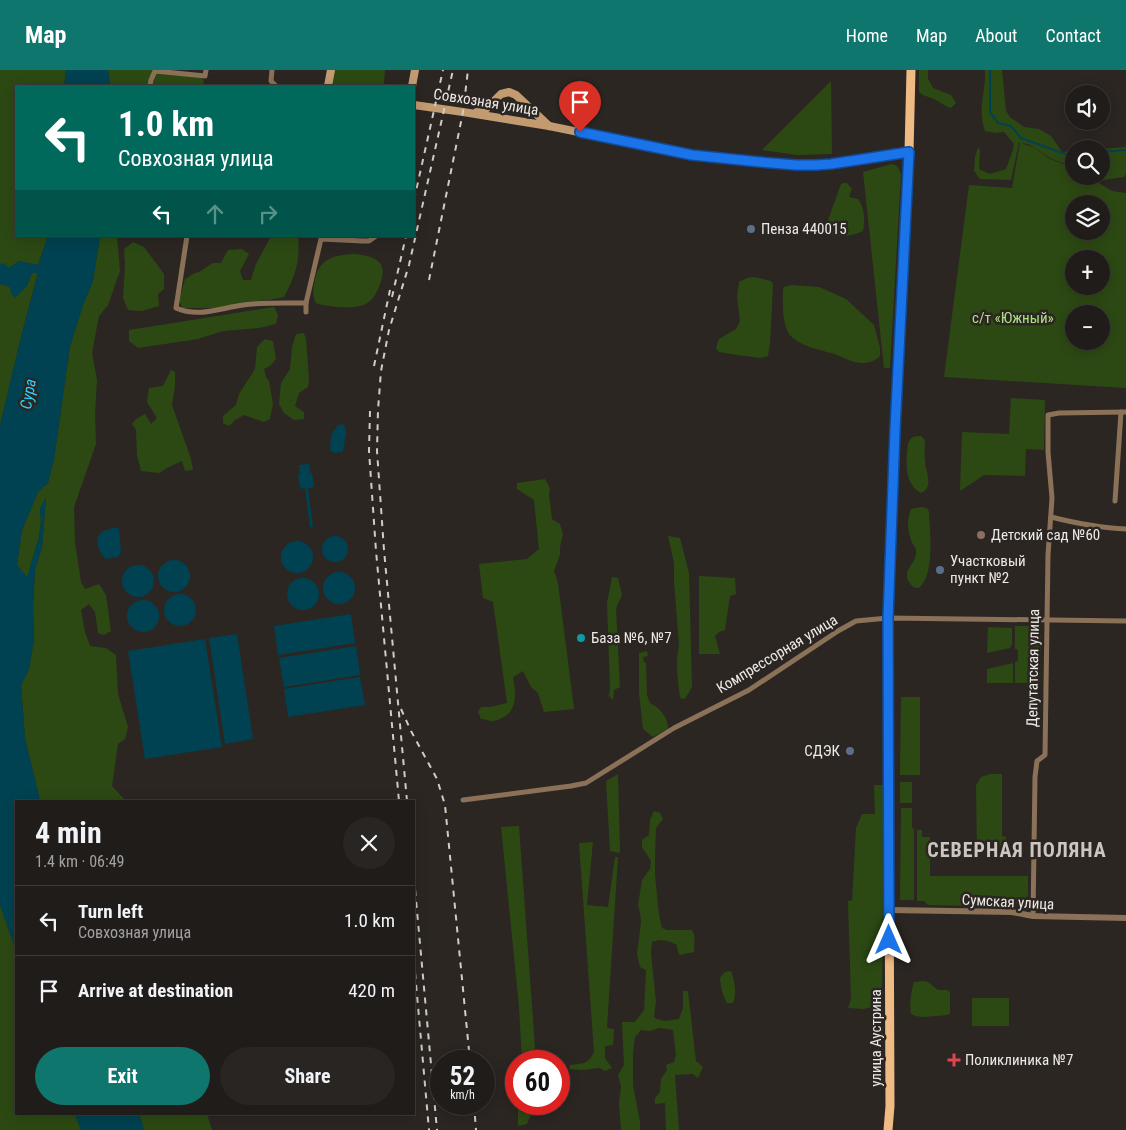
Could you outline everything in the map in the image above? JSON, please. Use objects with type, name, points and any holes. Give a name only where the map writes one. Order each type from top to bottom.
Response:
[{"type":"main road","points":[[328,85],[331,70]]},
{"type":"main road","points":[[412,85],[415,70]]},
{"type":"main road","name":"улица Аустрина","points":[[890,1106],[888,618],[911,70]]},
{"type":"main road","points":[[472,113],[485,110],[502,94],[509,92],[516,95],[549,126]]},
{"type":"main road","points":[[495,100],[495,110],[501,118]]},
{"type":"main road","name":"Совхозная улица","points":[[415,105],[549,126],[692,155],[760,162],[816,165],[909,152]]},
{"type":"main road","points":[[888,1130],[890,1106]]},
{"type":"main road","points":[[890,1106],[893,1130]]},
{"type":"street","points":[[150,85],[155,71],[205,76],[206,70]]},
{"type":"street","points":[[272,70],[271,81],[275,85]]},
{"type":"street","points":[[187,237],[176,308],[182,311],[206,312],[243,305],[306,303]]},
{"type":"street","points":[[306,312],[306,303],[321,239],[363,242],[375,237]]},
{"type":"street","points":[[1115,500],[1124,412]]},
{"type":"street","name":"Депутатская улица","points":[[1033,916],[1035,777],[1037,761],[1044,755],[1048,555],[1052,498],[1048,452],[1048,416],[1059,413],[1124,412]]},
{"type":"street","points":[[1051,517],[1110,529],[1126,529]]},
{"type":"street","name":"Компрессорная улица","points":[[463,800],[586,783],[674,728],[748,690],[838,631],[856,622],[888,618],[1126,621]]},
{"type":"street","name":"Сумская улица","points":[[889,910],[1012,912],[1033,916],[1126,918]]},
{"type":"green space","points":[[0,70],[66,70],[64,85],[15,85],[15,237],[48,237],[38,265],[19,261],[9,268],[0,264]]},
{"type":"green space","points":[[108,70],[153,70],[148,85],[110,85]]},
{"type":"green space","points":[[333,70],[385,70],[384,84],[386,85],[332,85],[330,81]]},
{"type":"green space","points":[[919,70],[928,70],[928,79],[933,88],[951,95],[956,103],[951,108],[919,92]]},
{"type":"green space","name":"с/т «Южный»","points":[[985,70],[1002,70],[1006,111],[1010,117],[1024,127],[1039,129],[1051,136],[1062,152],[1065,152],[1065,163],[1050,158],[1035,148],[1048,158],[1065,165],[1065,185],[1102,185],[1112,191],[1126,193],[1126,388],[944,377],[969,185],[1012,188],[1020,142],[1011,180],[980,179],[974,171],[978,148],[980,149],[979,169],[990,174],[1006,169],[1014,144],[1004,132],[985,131],[982,115]]},
{"type":"green space","points":[[155,73],[201,78],[204,81],[203,85],[153,85]]},
{"type":"green space","points":[[831,81],[832,154],[797,155],[762,150]]},
{"type":"green space","points":[[1126,147],[1126,174],[1124,177],[1110,179],[1110,148]]},
{"type":"green space","points":[[892,164],[897,166],[901,174],[890,368],[884,368],[863,172]]},
{"type":"green space","points":[[847,183],[852,189],[849,197],[858,199],[862,206],[864,227],[863,231],[855,234],[838,236],[829,234],[827,227],[841,184]]},
{"type":"green space","points":[[100,237],[117,237],[120,271],[108,305],[99,316],[92,353],[97,380],[96,444],[74,507],[75,542],[81,582],[85,589],[99,584],[106,595],[111,631],[104,635],[98,633],[95,612],[89,604],[81,610],[90,646],[106,648],[116,655],[118,694],[128,727],[125,739],[118,744],[112,786],[125,800],[40,800],[25,738],[21,685],[29,669],[34,639],[35,569],[42,548],[46,498],[40,509],[39,537],[27,578],[17,565],[22,530],[38,492],[48,483],[54,459],[70,346],[93,281]]},
{"type":"green space","points":[[298,237],[296,268],[284,297],[244,302],[220,308],[182,308],[179,300],[185,279],[213,263],[221,263],[228,250],[242,249],[249,254],[240,271],[243,280],[251,280],[256,264],[270,238]]},
{"type":"green space","points":[[133,242],[144,247],[164,274],[164,289],[158,294],[159,306],[142,311],[128,310],[123,298],[124,249]]},
{"type":"green space","points":[[354,254],[371,257],[383,269],[378,289],[371,300],[366,304],[355,307],[339,307],[316,303],[313,289],[320,267],[324,262],[334,257]]},
{"type":"green space","points":[[32,272],[38,272],[0,426],[0,284],[10,287],[27,286]]},
{"type":"green space","points":[[754,277],[771,281],[773,285],[768,356],[761,358],[719,352],[716,348],[719,339],[736,329],[740,321],[737,296],[739,282]]},
{"type":"green space","points":[[792,285],[819,287],[846,299],[874,325],[880,348],[880,356],[869,362],[855,362],[809,346],[793,338],[786,328],[783,309],[784,287]]},
{"type":"green space","points":[[274,307],[278,315],[276,324],[259,328],[223,331],[198,339],[138,348],[129,341],[129,330]]},
{"type":"green space","points":[[304,333],[309,380],[308,387],[299,393],[295,406],[304,412],[304,419],[294,420],[284,413],[279,404],[281,383],[290,369],[292,347],[296,334]]},
{"type":"green space","points":[[265,339],[273,341],[276,359],[270,366],[264,369],[269,381],[273,404],[270,419],[264,422],[244,415],[229,426],[223,423],[223,416],[236,405],[239,394],[255,369],[257,347]]},
{"type":"green space","points":[[171,370],[175,372],[172,405],[193,470],[185,471],[182,461],[159,473],[141,471],[137,455],[136,430],[132,424],[136,419],[145,414],[151,424],[157,418],[147,402],[149,388],[163,386]]},
{"type":"green space","points":[[1011,398],[1045,400],[1044,450],[1026,449],[1025,476],[984,475],[960,491],[962,432],[1009,434]]},
{"type":"green space","points":[[921,436],[925,440],[925,464],[928,487],[921,493],[912,485],[908,475],[907,452],[909,441],[913,437]]},
{"type":"green space","points":[[545,479],[550,488],[552,519],[560,524],[563,534],[560,554],[554,571],[558,583],[574,709],[544,712],[538,693],[531,687],[523,671],[513,677],[515,695],[510,712],[496,721],[481,719],[478,712],[481,707],[507,703],[493,602],[483,598],[479,564],[527,559],[539,549],[534,500],[517,489],[517,483]]},
{"type":"green space","points":[[927,508],[929,512],[930,553],[924,582],[917,588],[911,585],[907,577],[908,570],[916,555],[908,524],[911,509]]},
{"type":"green space","points":[[668,536],[680,538],[689,573],[692,687],[685,699],[680,698],[678,685],[677,664],[679,645],[674,563]]},
{"type":"green space","points":[[699,576],[735,578],[736,594],[730,596],[725,630],[715,636],[720,654],[699,654]]},
{"type":"green space","points":[[612,577],[618,578],[622,595],[616,608],[620,687],[614,690],[613,700],[609,696],[607,603]]},
{"type":"green space","points":[[1015,626],[1041,626],[1040,683],[1015,683],[1015,662],[1018,661],[1018,650],[1015,649]]},
{"type":"green space","points":[[988,627],[1012,628],[1012,644],[1010,648],[987,653]]},
{"type":"green space","points":[[647,651],[648,656],[643,657],[646,663],[647,695],[650,703],[657,707],[665,717],[668,725],[668,729],[653,737],[643,729],[639,693],[639,653]]},
{"type":"green space","points":[[1013,663],[1013,683],[987,683],[987,669]]},
{"type":"green space","points":[[901,697],[920,697],[920,775],[900,775]]},
{"type":"green space","points":[[618,774],[619,853],[610,851],[606,781]]},
{"type":"green space","points":[[990,774],[1002,774],[1002,836],[1006,837],[1006,852],[977,852],[976,785],[981,777]]},
{"type":"green space","points":[[900,782],[912,782],[912,803],[900,803]]},
{"type":"green space","points":[[874,785],[884,785],[882,1004],[864,1009],[848,1008],[851,999],[848,901],[852,900],[856,828],[862,814],[875,814]]},
{"type":"green space","points":[[901,808],[912,808],[912,828],[914,829],[914,900],[900,900]]},
{"type":"green space","points":[[654,811],[660,813],[663,819],[656,828],[655,856],[655,875],[662,928],[667,930],[692,930],[694,935],[694,952],[680,955],[677,945],[674,943],[661,940],[652,942],[651,953],[656,1002],[654,1017],[663,1021],[679,1019],[683,1008],[683,991],[688,991],[696,1061],[703,1067],[698,1078],[693,1074],[675,1075],[679,1130],[666,1130],[665,1103],[655,1104],[655,1098],[660,1092],[661,1079],[667,1070],[666,1065],[674,1062],[676,1055],[673,1030],[660,1028],[649,1031],[641,1030],[635,1037],[633,1054],[633,1085],[640,1130],[621,1130],[619,1104],[621,1086],[618,1075],[624,1065],[622,1022],[635,1022],[644,1010],[646,970],[640,967],[637,954],[641,922],[638,905],[642,880],[650,869],[651,861],[642,847],[642,840],[649,835],[650,820]]},
{"type":"green space","points":[[519,826],[535,1050],[521,1050],[519,1007],[501,827]]},
{"type":"green space","points":[[917,830],[922,830],[922,837],[930,837],[930,876],[1028,876],[1028,896],[1012,907],[928,905],[924,901],[917,901]]},
{"type":"green space","points":[[593,842],[587,905],[608,907],[615,857],[618,857],[607,1028],[614,1029],[613,1045],[605,1046],[605,1058],[612,1068],[605,1071],[600,1068],[570,1069],[570,1065],[587,1061],[594,1052],[579,843]]},
{"type":"green space","points":[[0,905],[15,947],[15,1115],[75,1115],[81,1130],[0,1130]]},
{"type":"green space","points":[[731,971],[735,995],[733,1003],[727,1003],[721,988],[720,978],[725,972]]},
{"type":"green space","points":[[924,981],[938,990],[950,992],[950,1014],[924,1017],[911,1014],[910,1006],[914,982]]},
{"type":"green space","points":[[972,998],[1009,998],[1009,1026],[972,1026]]},
{"type":"green space","points":[[139,1115],[207,1115],[212,1130],[144,1130]]},
{"type":"green space","points":[[518,1115],[530,1115],[527,1124],[518,1126]]},
{"type":"water","points":[[66,70],[108,70],[110,85],[64,85]]},
{"type":"water","name":"Сура","points":[[48,237],[100,237],[93,281],[70,346],[54,459],[48,483],[38,492],[22,530],[17,565],[27,577],[39,537],[40,509],[46,497],[42,548],[35,569],[34,639],[29,669],[21,686],[25,738],[40,800],[15,800],[15,947],[0,905],[0,426],[38,273],[32,273],[27,286],[15,298],[11,293],[10,287],[0,284],[0,264],[4,263],[9,268],[19,261],[38,265]]},
{"type":"water","points":[[344,424],[346,433],[343,452],[334,453],[330,450],[331,435],[338,425]]},
{"type":"water","points":[[309,464],[314,487],[308,488],[313,527],[310,527],[305,488],[300,489],[298,475],[300,474],[299,465]]},
{"type":"water","points":[[115,527],[119,530],[121,553],[117,557],[106,559],[99,550],[97,541],[99,534]]},
{"type":"water","points":[[335,536],[344,540],[348,549],[344,558],[335,562],[326,558],[322,549],[326,540]]},
{"type":"water","points":[[297,541],[303,542],[308,546],[312,551],[312,563],[308,568],[303,572],[297,573],[291,572],[286,568],[282,563],[281,557],[282,551],[286,546],[291,542]]},
{"type":"water","points":[[174,560],[180,561],[185,565],[189,570],[189,582],[185,587],[180,591],[174,592],[168,591],[163,587],[159,582],[158,576],[159,570],[163,565],[168,561]]},
{"type":"water","points":[[138,565],[144,566],[149,570],[153,575],[153,587],[149,592],[144,596],[138,597],[132,596],[127,592],[123,587],[122,581],[123,575],[127,570],[132,566]]},
{"type":"water","points":[[339,572],[345,573],[350,577],[354,582],[354,594],[350,599],[345,603],[339,604],[333,603],[328,599],[324,594],[323,588],[324,582],[328,577],[333,573]]},
{"type":"water","points":[[303,578],[309,579],[314,583],[318,588],[318,600],[314,605],[309,609],[303,610],[297,609],[292,605],[288,600],[287,594],[288,588],[292,583],[297,579]]},
{"type":"water","points":[[180,594],[186,595],[191,599],[195,604],[195,616],[191,621],[186,625],[180,626],[174,625],[169,621],[165,616],[164,610],[165,604],[169,599],[174,595]]},
{"type":"water","points":[[143,600],[149,601],[154,605],[158,610],[158,622],[154,627],[149,631],[143,632],[137,631],[132,627],[128,622],[127,616],[128,610],[132,605],[137,601]]},
{"type":"water","points":[[351,614],[355,643],[278,655],[274,626]]},
{"type":"water","points":[[237,634],[253,739],[225,744],[209,638]]},
{"type":"water","points":[[205,639],[222,747],[145,759],[128,651]]},
{"type":"water","points":[[356,646],[360,675],[284,687],[279,658]]},
{"type":"water","points":[[360,677],[365,705],[288,717],[284,689]]},
{"type":"water","points":[[75,1115],[139,1115],[144,1130],[81,1130]]},
{"type":"waterway","points":[[990,70],[990,112],[998,123],[1011,126],[1021,138],[1065,154]]},
{"type":"waterway","points":[[1110,151],[1126,150]]},
{"type":"railway","points":[[415,196],[443,70]]},
{"type":"railway","points":[[407,800],[384,550],[377,451],[378,410],[381,371],[389,330],[409,265],[453,70]]},
{"type":"railway","points":[[429,280],[463,112],[468,70]]},
{"type":"railway","points":[[392,297],[406,237]]},
{"type":"railway","points":[[374,366],[390,290]]},
{"type":"railway","points":[[370,411],[369,451],[376,551],[399,800]]},
{"type":"railway","points":[[401,709],[437,779],[445,805],[469,1050]]},
{"type":"railway","points":[[415,889],[437,1130]]},
{"type":"railway","points":[[415,972],[429,1130]]},
{"type":"railway","points":[[475,1115],[476,1130]]},
{"type":"place","name":"Пенза 440015","points":[[751,229]]},
{"type":"place","name":"Детский сад №60","points":[[981,535]]},
{"type":"place","name":"Участковый пункт №2","points":[[940,570]]},
{"type":"place","name":"База №6, №7","points":[[581,638]]},
{"type":"place","name":"СДЭК","points":[[850,751]]},
{"type":"place","name":"Поликлиника №7","points":[[954,1060]]},
{"type":"district","name":"СЕВЕРНАЯ ПОЛЯНА","points":[[1017,850]]},
{"type":"route","points":[[580,132],[692,155],[796,165],[831,164],[909,152],[888,618],[889,940]]}]
